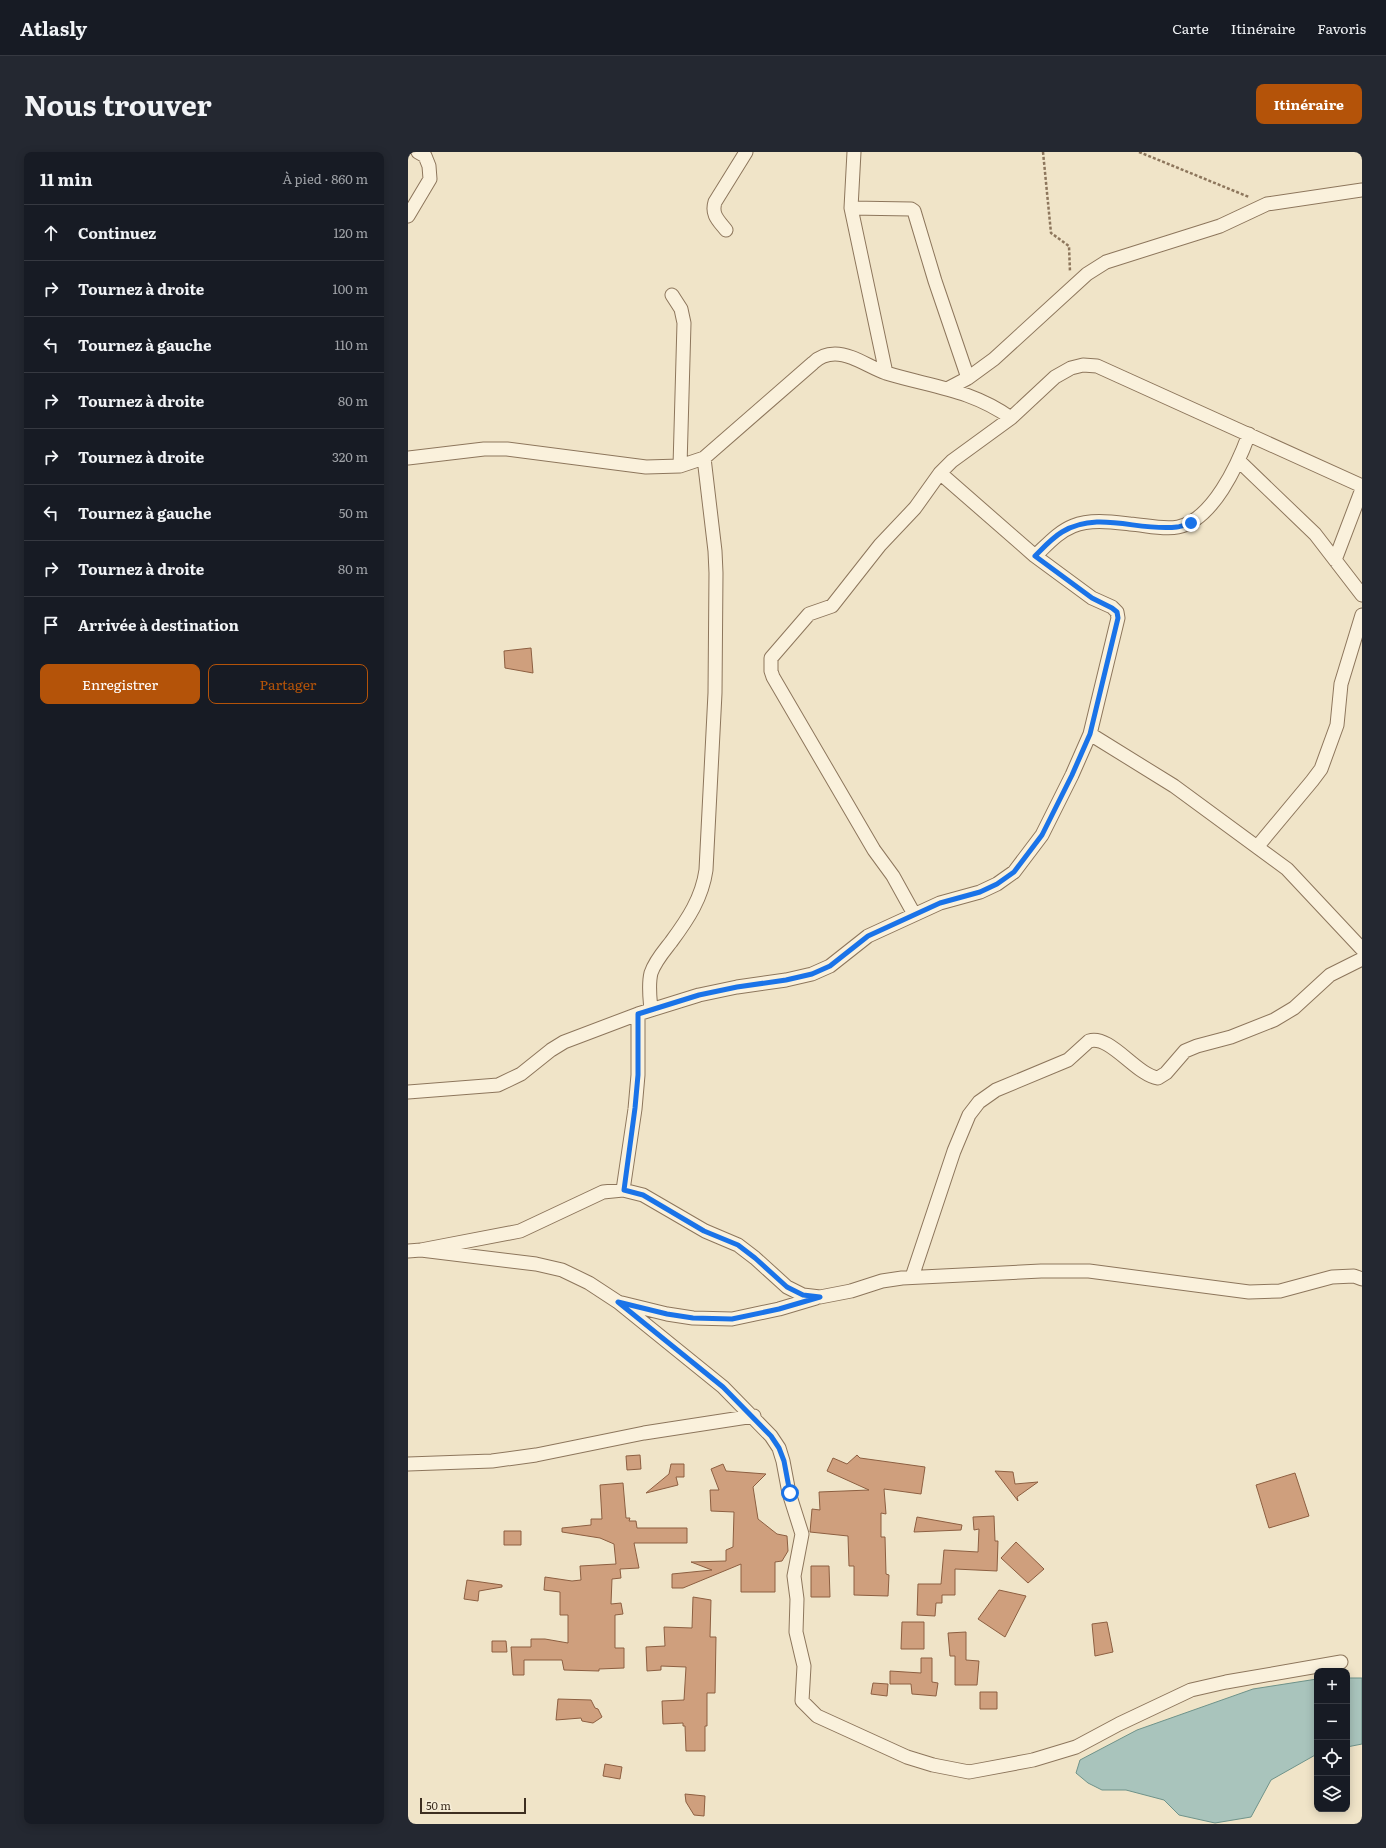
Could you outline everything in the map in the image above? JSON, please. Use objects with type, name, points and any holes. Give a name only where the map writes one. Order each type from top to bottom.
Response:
[{"type":"street","points":[[408,216],[430,179],[429,166],[425,156],[418,152]]},
{"type":"street","points":[[726,230],[714,215],[713,208],[715,202],[746,152]]},
{"type":"street","points":[[854,152],[851,208],[886,373]]},
{"type":"street","points":[[948,388],[968,378],[994,359],[1086,274],[1106,262],[1220,226],[1267,204],[1362,190]]},
{"type":"street","points":[[851,208],[912,209],[914,211],[935,281],[968,378]]},
{"type":"street","points":[[672,295],[681,309],[684,324],[680,466]]},
{"type":"street","points":[[408,458],[484,450],[507,450],[646,467],[680,466],[704,458],[819,357],[826,354],[836,354],[851,358],[886,373],[948,388],[985,402],[1012,418]]},
{"type":"street","points":[[914,914],[893,876],[874,850],[773,677],[770,664],[771,658],[802,620],[809,614],[832,606],[880,545],[915,508],[940,472],[952,460],[1012,418],[1056,377],[1071,368],[1083,365],[1097,366],[1362,486]]},
{"type":"street","points":[[1035,556],[1061,532],[1085,522],[1117,522],[1164,528],[1178,527],[1191,523],[1208,507],[1239,462],[1249,434]]},
{"type":"street","points":[[651,1010],[650,983],[652,972],[658,959],[688,920],[697,903],[704,886],[706,870],[715,693],[716,573],[715,551],[704,458]]},
{"type":"street","points":[[1239,462],[1303,522],[1362,594]]},
{"type":"street","points":[[408,1092],[498,1084],[521,1074],[564,1042],[638,1014],[699,995],[812,974],[830,966],[868,936],[940,903],[980,892],[997,884],[1014,872],[1042,835],[1072,775],[1090,734],[1118,618],[1117,612],[1092,598],[1035,556],[940,472]]},
{"type":"street","points":[[1335,560],[1362,489]]},
{"type":"street","points":[[1257,847],[1312,781],[1320,769],[1336,725],[1341,684],[1362,615]]},
{"type":"street","points":[[1090,734],[1161,777],[1287,869],[1362,950]]},
{"type":"street","points":[[912,1277],[954,1151],[969,1115],[979,1102],[996,1090],[1068,1060],[1089,1041],[1093,1040],[1105,1043],[1145,1074],[1158,1078],[1166,1072],[1185,1051],[1231,1037],[1274,1020],[1294,1008],[1330,975],[1362,959]]},
{"type":"street","points":[[624,1190],[638,1075],[638,1014]]},
{"type":"street","points":[[408,1251],[421,1250],[520,1231],[540,1223],[603,1192],[624,1190],[643,1195],[704,1231],[738,1245],[760,1262],[787,1287],[803,1295],[820,1297]]},
{"type":"street","points":[[421,1250],[536,1264],[562,1270],[588,1282],[618,1302],[723,1387],[754,1416],[779,1448],[784,1461],[790,1493],[802,1534],[794,1576],[797,1599],[796,1632],[804,1666],[802,1701],[817,1716],[907,1757],[933,1765],[969,1772],[1033,1760],[1076,1747],[1119,1724],[1191,1690],[1226,1682],[1341,1662]]},
{"type":"street","points":[[618,1302],[667,1314],[693,1318],[732,1319],[779,1309],[820,1297],[851,1291],[882,1281],[912,1277],[1041,1270],[1089,1271],[1249,1292],[1280,1290],[1332,1277],[1354,1276],[1362,1279]]},
{"type":"street","points":[[408,1464],[492,1461],[529,1456],[644,1433],[754,1416]]},
{"type":"path","points":[[1042,152],[1051,233],[1069,246],[1071,288]]},
{"type":"path","points":[[1140,152],[1267,204]]},
{"type":"water","points":[[1350,1678],[1362,1678],[1362,1744],[1350,1746]]},
{"type":"water","points":[[1314,1679],[1314,1756],[1271,1780],[1251,1817],[1215,1823],[1179,1815],[1164,1800],[1126,1790],[1102,1790],[1088,1783],[1076,1773],[1080,1760],[1137,1730],[1253,1689]]},
{"type":"building","points":[[531,648],[533,673],[505,668],[504,651]]},
{"type":"building","points":[[640,1455],[641,1469],[627,1470],[626,1456]]},
{"type":"building","points":[[857,1455],[860,1458],[925,1467],[921,1494],[884,1489],[886,1514],[881,1513],[881,1537],[885,1537],[886,1574],[889,1575],[888,1596],[854,1595],[854,1566],[849,1566],[848,1536],[810,1532],[812,1509],[820,1510],[819,1492],[869,1490],[827,1471],[833,1458],[847,1464]]},
{"type":"building","points":[[671,1464],[684,1464],[684,1477],[676,1477],[678,1485],[646,1493],[669,1474]]},
{"type":"building","points":[[723,1464],[726,1471],[766,1474],[753,1487],[758,1519],[777,1534],[787,1536],[788,1551],[782,1561],[775,1562],[775,1592],[741,1592],[741,1564],[683,1588],[672,1588],[672,1574],[712,1570],[691,1562],[726,1561],[726,1550],[733,1547],[734,1512],[711,1511],[710,1490],[719,1490],[711,1469]]},
{"type":"building","points":[[995,1471],[1013,1472],[1015,1484],[1038,1482],[1017,1497],[1018,1501]]},
{"type":"building","points":[[1295,1473],[1309,1516],[1269,1528],[1256,1485]]},
{"type":"building","points":[[623,1483],[626,1518],[630,1518],[629,1521],[636,1521],[637,1528],[687,1528],[687,1543],[634,1543],[639,1568],[620,1569],[621,1578],[612,1579],[611,1604],[621,1603],[623,1614],[615,1615],[615,1648],[624,1648],[624,1668],[599,1669],[599,1671],[564,1670],[562,1660],[524,1660],[524,1675],[513,1675],[511,1647],[531,1647],[531,1639],[545,1639],[568,1643],[568,1615],[560,1615],[560,1592],[544,1590],[545,1577],[572,1581],[581,1580],[580,1566],[616,1564],[614,1544],[600,1538],[562,1532],[562,1528],[591,1525],[591,1519],[602,1519],[600,1485]]},
{"type":"building","points":[[994,1516],[995,1541],[998,1541],[997,1571],[955,1569],[955,1595],[942,1595],[942,1603],[936,1603],[935,1616],[917,1615],[918,1584],[941,1584],[944,1550],[978,1552],[979,1529],[974,1530],[973,1517]]},
{"type":"building","points":[[917,1517],[962,1525],[961,1530],[914,1532]]},
{"type":"building","points":[[504,1531],[521,1531],[521,1545],[504,1545]]},
{"type":"building","points":[[1016,1542],[1044,1569],[1028,1583],[1001,1558]]},
{"type":"building","points":[[811,1566],[829,1566],[830,1597],[811,1597]]},
{"type":"building","points":[[467,1580],[502,1585],[502,1587],[479,1591],[478,1601],[464,1599]]},
{"type":"building","points":[[999,1590],[1026,1596],[1005,1637],[978,1619]]},
{"type":"building","points":[[693,1597],[711,1600],[710,1637],[716,1637],[715,1693],[707,1693],[705,1751],[686,1751],[685,1726],[683,1726],[683,1723],[663,1724],[662,1701],[684,1700],[686,1667],[661,1666],[661,1670],[647,1671],[646,1647],[665,1646],[664,1627],[692,1628]]},
{"type":"building","points":[[902,1622],[924,1622],[924,1649],[901,1649]]},
{"type":"building","points":[[1107,1622],[1113,1652],[1095,1656],[1092,1624]]},
{"type":"building","points":[[966,1632],[966,1660],[979,1661],[977,1685],[955,1685],[955,1656],[950,1656],[948,1633]]},
{"type":"building","points":[[492,1641],[506,1641],[507,1652],[492,1652]]},
{"type":"building","points":[[921,1658],[932,1658],[932,1682],[938,1683],[936,1696],[912,1694],[911,1684],[890,1684],[890,1671],[921,1673]]},
{"type":"building","points":[[873,1683],[888,1684],[887,1696],[871,1694]]},
{"type":"building","points":[[980,1692],[997,1692],[997,1709],[980,1709]]},
{"type":"building","points":[[558,1699],[591,1700],[602,1717],[593,1723],[582,1721],[581,1718],[556,1720]]},
{"type":"building","points":[[605,1764],[622,1767],[620,1779],[603,1776]]},
{"type":"building","points":[[685,1794],[705,1796],[704,1816],[694,1815],[686,1802]]},
{"type":"route","points":[[790,1493],[784,1461],[779,1448],[754,1416],[723,1387],[618,1302],[667,1314],[693,1318],[732,1319],[779,1309],[820,1297],[803,1295],[787,1287],[771,1271],[738,1245],[704,1231],[643,1195],[624,1190],[638,1075],[638,1014],[699,995],[812,974],[830,966],[868,936],[940,903],[980,892],[997,884],[1014,872],[1029,855],[1042,835],[1072,775],[1090,734],[1118,618],[1117,612],[1112,608],[1092,598],[1035,556],[1061,532],[1085,522],[1117,522],[1164,528],[1178,527],[1191,523]]}]
